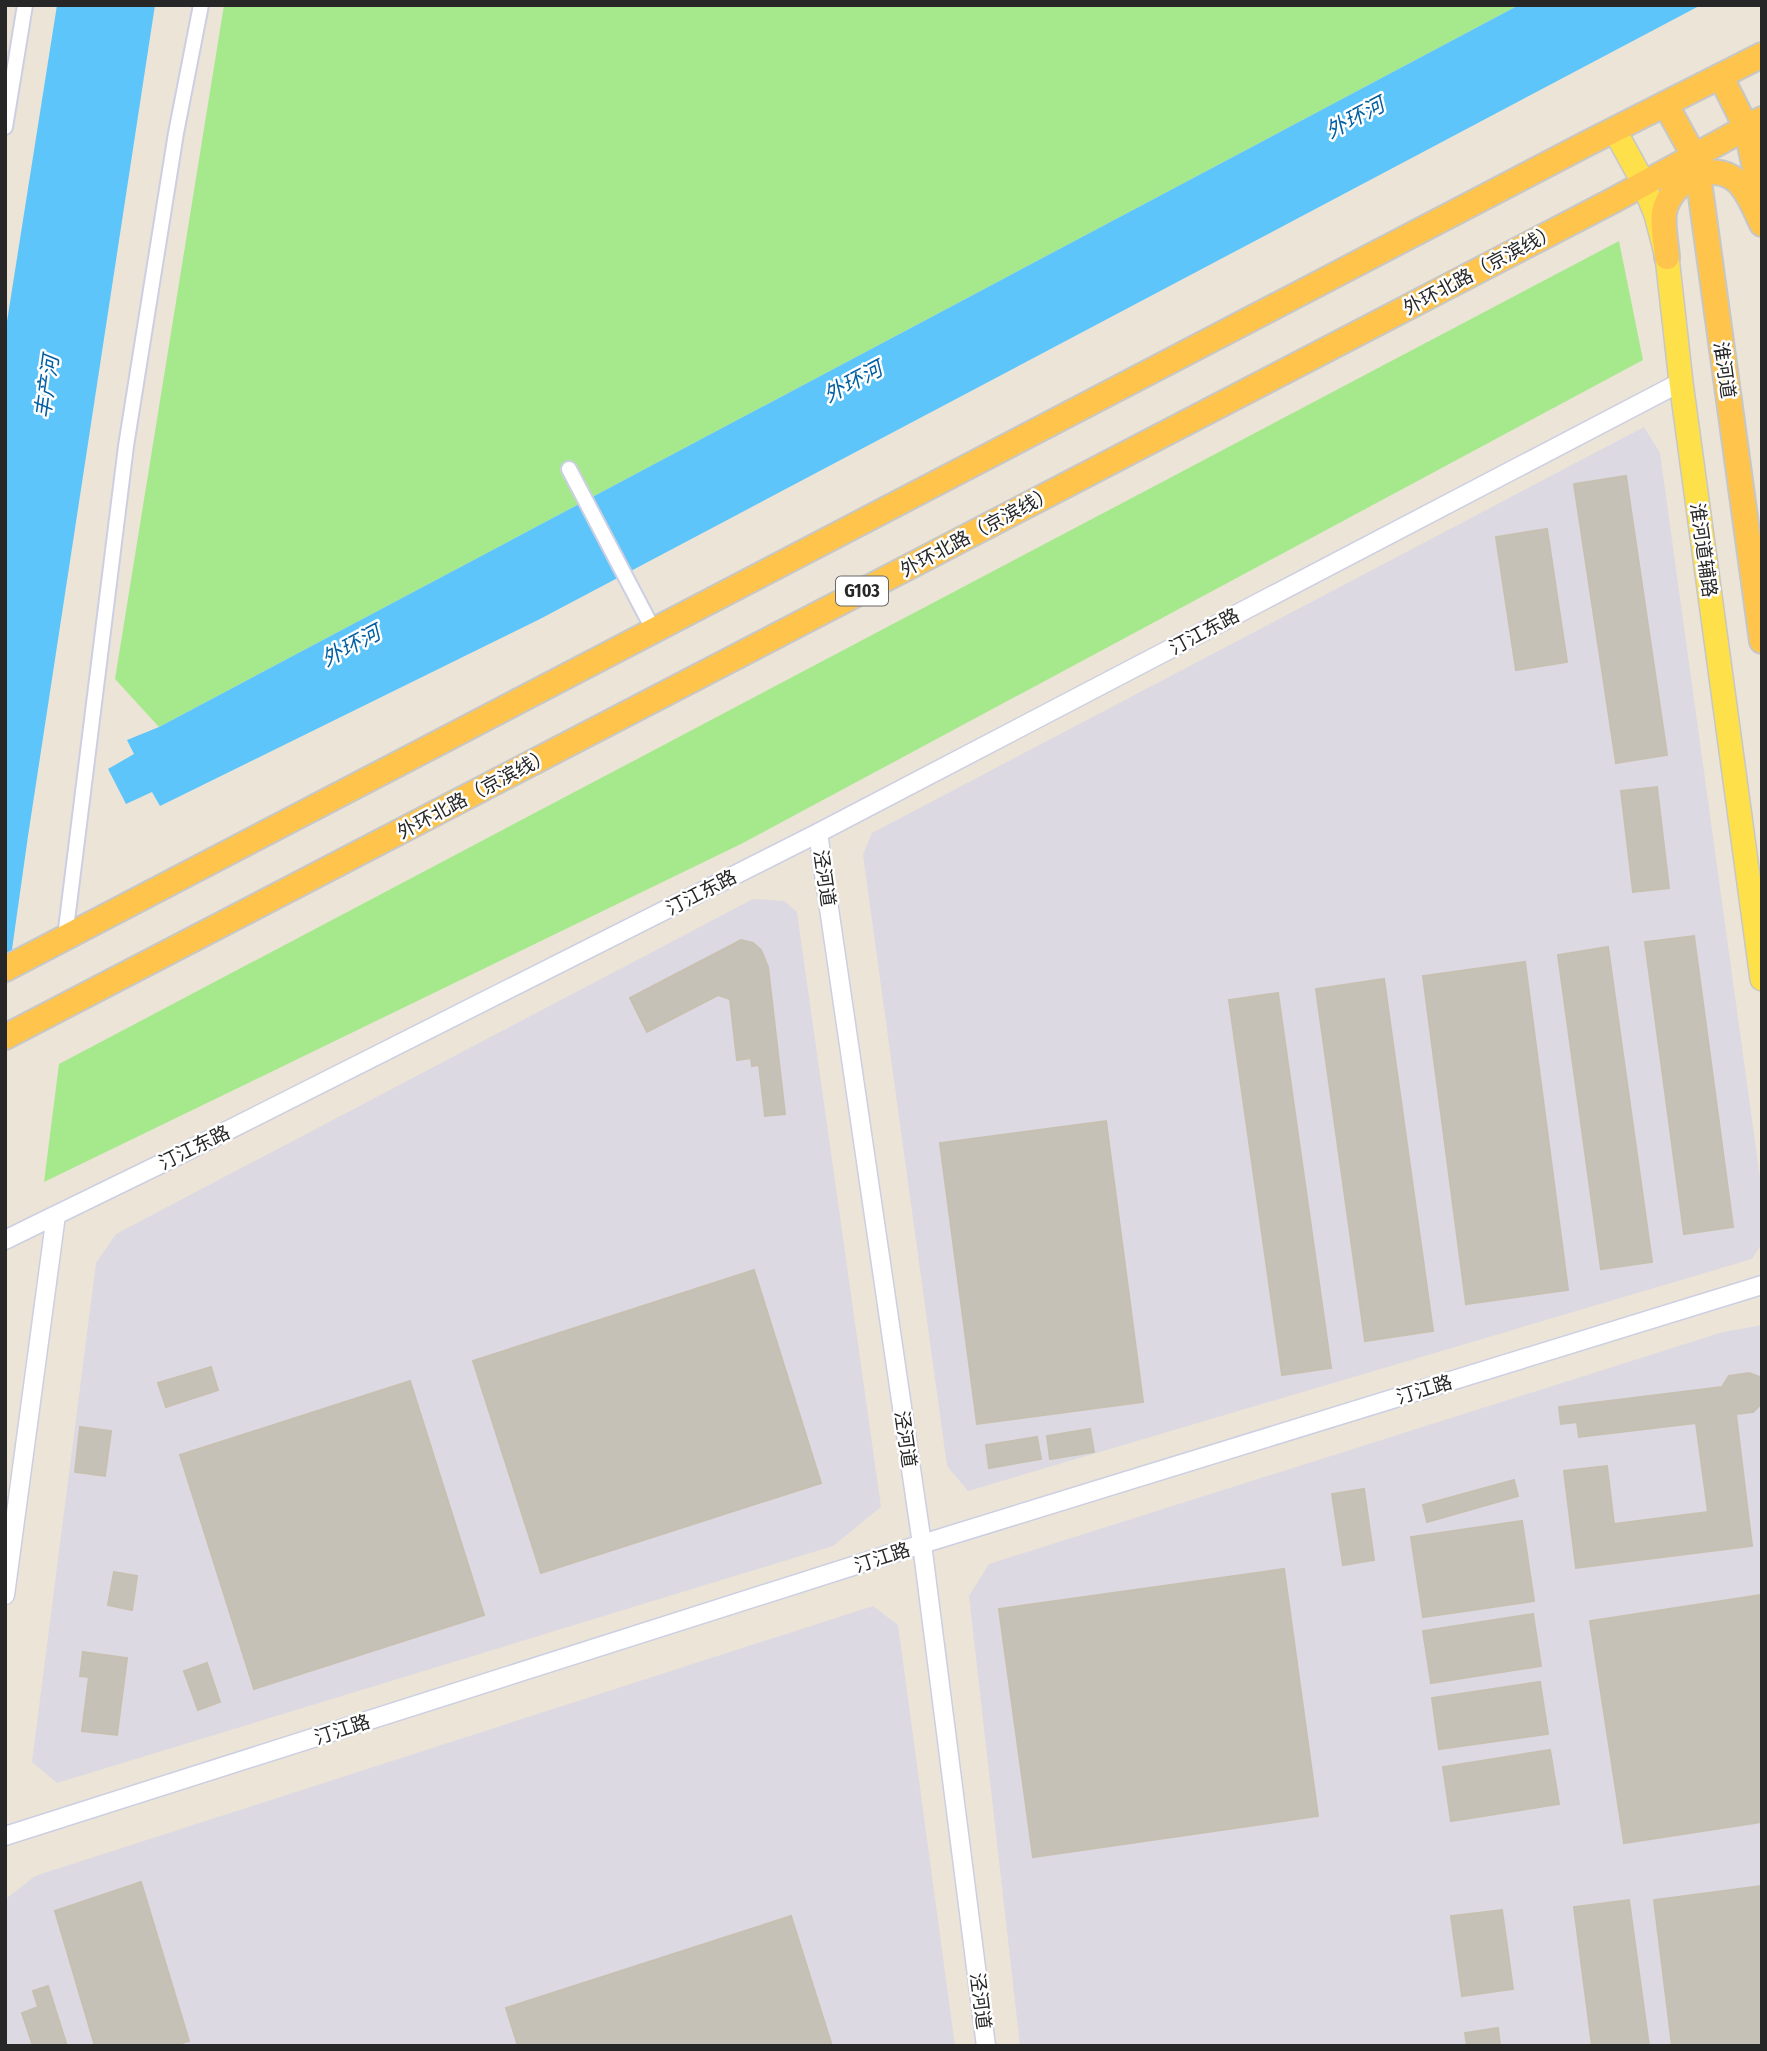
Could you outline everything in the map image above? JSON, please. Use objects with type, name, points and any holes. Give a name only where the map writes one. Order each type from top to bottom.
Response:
[{"type":"highway","points":[[5,969],[1762,55]]},
{"type":"highway","points":[[1721,77],[1754,123],[1762,200]]},
{"type":"highway","name":"淮河道","points":[[1666,105],[1696,165],[1762,641]]},
{"type":"highway","name":"外环北路（京滨线）","points":[[5,1037],[1614,200],[1643,182],[1696,165],[1754,123]]},
{"type":"highway","points":[[1667,257],[1664,210],[1668,200],[1696,165],[1710,173],[1734,179],[1746,193],[1762,224]]},
{"type":"main road","name":"淮河道辅路","points":[[1615,131],[1643,182],[1656,215],[1667,257],[1681,383],[1762,979]]},
{"type":"street","points":[[5,127],[25,5]]},
{"type":"street","points":[[65,937],[126,446],[176,133],[201,5]]},
{"type":"street","name":"汀江东路","points":[[5,1240],[818,833],[1681,383]]},
{"type":"street","points":[[569,469],[654,631]]},
{"type":"street","name":"泾河道","points":[[818,833],[922,1544],[986,2046]]},
{"type":"street","points":[[5,1595],[55,1215]]},
{"type":"street","name":"汀江路","points":[[5,1836],[922,1544],[1762,1285]]},
{"type":"shaded area","points":[[1644,427],[1660,453],[1762,1192],[1762,1243],[1752,1259],[968,1491],[947,1466],[863,855],[872,833]]},
{"type":"shaded area","points":[[753,899],[784,901],[797,912],[881,1507],[833,1546],[57,1783],[32,1762],[96,1263],[116,1234]]},
{"type":"shaded area","points":[[1762,1325],[1762,2046],[1020,2046],[969,1596],[989,1564],[1723,1332]]},
{"type":"shaded area","points":[[873,1606],[898,1625],[955,2046],[5,2046],[7,1898],[35,1876]]},
{"type":"green space","points":[[224,5],[1519,5],[159,727],[115,679]]},
{"type":"green space","points":[[1619,241],[1643,360],[741,844],[44,1182],[59,1064]]},
{"type":"water","name":"丰产河","points":[[57,5],[155,5],[5,999],[5,334]]},
{"type":"water","name":"外环河","points":[[1519,5],[1701,5],[540,619],[160,806],[152,792],[126,804],[108,769],[134,754],[127,740],[159,727]]},
{"type":"building","points":[[1626,476],[1667,755],[1616,763],[1574,484]]},
{"type":"building","points":[[1547,529],[1567,662],[1516,670],[1496,537]]},
{"type":"building","points":[[1657,787],[1669,888],[1633,892],[1621,791]]},
{"type":"building","points":[[1694,936],[1733,1227],[1684,1234],[1645,942]]},
{"type":"building","points":[[741,940],[753,943],[761,950],[768,967],[785,1114],[765,1116],[759,1065],[752,1066],[751,1058],[737,1060],[730,999],[718,995],[647,1032],[630,998]]},
{"type":"building","points":[[1608,947],[1652,1262],[1601,1269],[1558,955]]},
{"type":"building","points":[[1525,962],[1568,1290],[1466,1304],[1423,976]]},
{"type":"building","points":[[1384,979],[1433,1331],[1365,1341],[1316,989]]},
{"type":"building","points":[[1278,993],[1331,1368],[1282,1375],[1229,1000]]},
{"type":"building","points":[[1106,1121],[1143,1402],[977,1424],[940,1143]]},
{"type":"building","points":[[754,1270],[821,1483],[541,1573],[473,1361]]},
{"type":"building","points":[[211,1367],[218,1390],[166,1407],[158,1383]]},
{"type":"building","points":[[1749,1373],[1762,1378],[1762,1403],[1753,1412],[1736,1414],[1752,1546],[1576,1568],[1564,1471],[1607,1466],[1614,1524],[1708,1512],[1696,1423],[1579,1437],[1577,1422],[1561,1424],[1559,1407],[1722,1387],[1729,1376]]},
{"type":"building","points":[[410,1381],[484,1615],[254,1689],[180,1455]]},
{"type":"building","points":[[80,1427],[111,1431],[105,1476],[75,1472]]},
{"type":"building","points":[[1090,1429],[1094,1452],[1050,1459],[1047,1436]]},
{"type":"building","points":[[1037,1437],[1041,1459],[989,1468],[986,1445]]},
{"type":"building","points":[[1514,1480],[1518,1496],[1427,1522],[1423,1505]]},
{"type":"building","points":[[1364,1489],[1374,1560],[1343,1565],[1332,1494]]},
{"type":"building","points":[[1522,1521],[1534,1601],[1423,1617],[1411,1537]]},
{"type":"building","points":[[1284,1569],[1318,1816],[1033,1857],[999,1609]]},
{"type":"building","points":[[114,1572],[137,1576],[132,1610],[108,1605]]},
{"type":"building","points":[[1761,1595],[1762,1822],[1624,1843],[1590,1621]]},
{"type":"building","points":[[1533,1614],[1541,1666],[1431,1683],[1423,1631]]},
{"type":"building","points":[[83,1652],[127,1658],[117,1735],[82,1731],[89,1677],[80,1676]]},
{"type":"building","points":[[207,1663],[220,1702],[198,1710],[184,1671]]},
{"type":"building","points":[[1540,1682],[1548,1734],[1439,1749],[1432,1698]]},
{"type":"building","points":[[1550,1750],[1559,1804],[1451,1821],[1443,1767]]},
{"type":"building","points":[[141,1882],[189,2041],[171,2046],[95,2046],[55,1911]]},
{"type":"building","points":[[1762,1886],[1762,2046],[1672,2046],[1654,1900]]},
{"type":"building","points":[[1629,1900],[1649,2046],[1592,2046],[1574,1907]]},
{"type":"building","points":[[1502,1910],[1513,1989],[1462,1996],[1451,1916]]},
{"type":"building","points":[[791,1916],[832,2046],[518,2046],[506,2008]]},
{"type":"building","points":[[48,1986],[66,2043],[59,2046],[33,2046],[22,2013],[38,2007],[33,1991]]},
{"type":"building","points":[[1498,2028],[1500,2046],[1467,2046],[1465,2033]]}]
